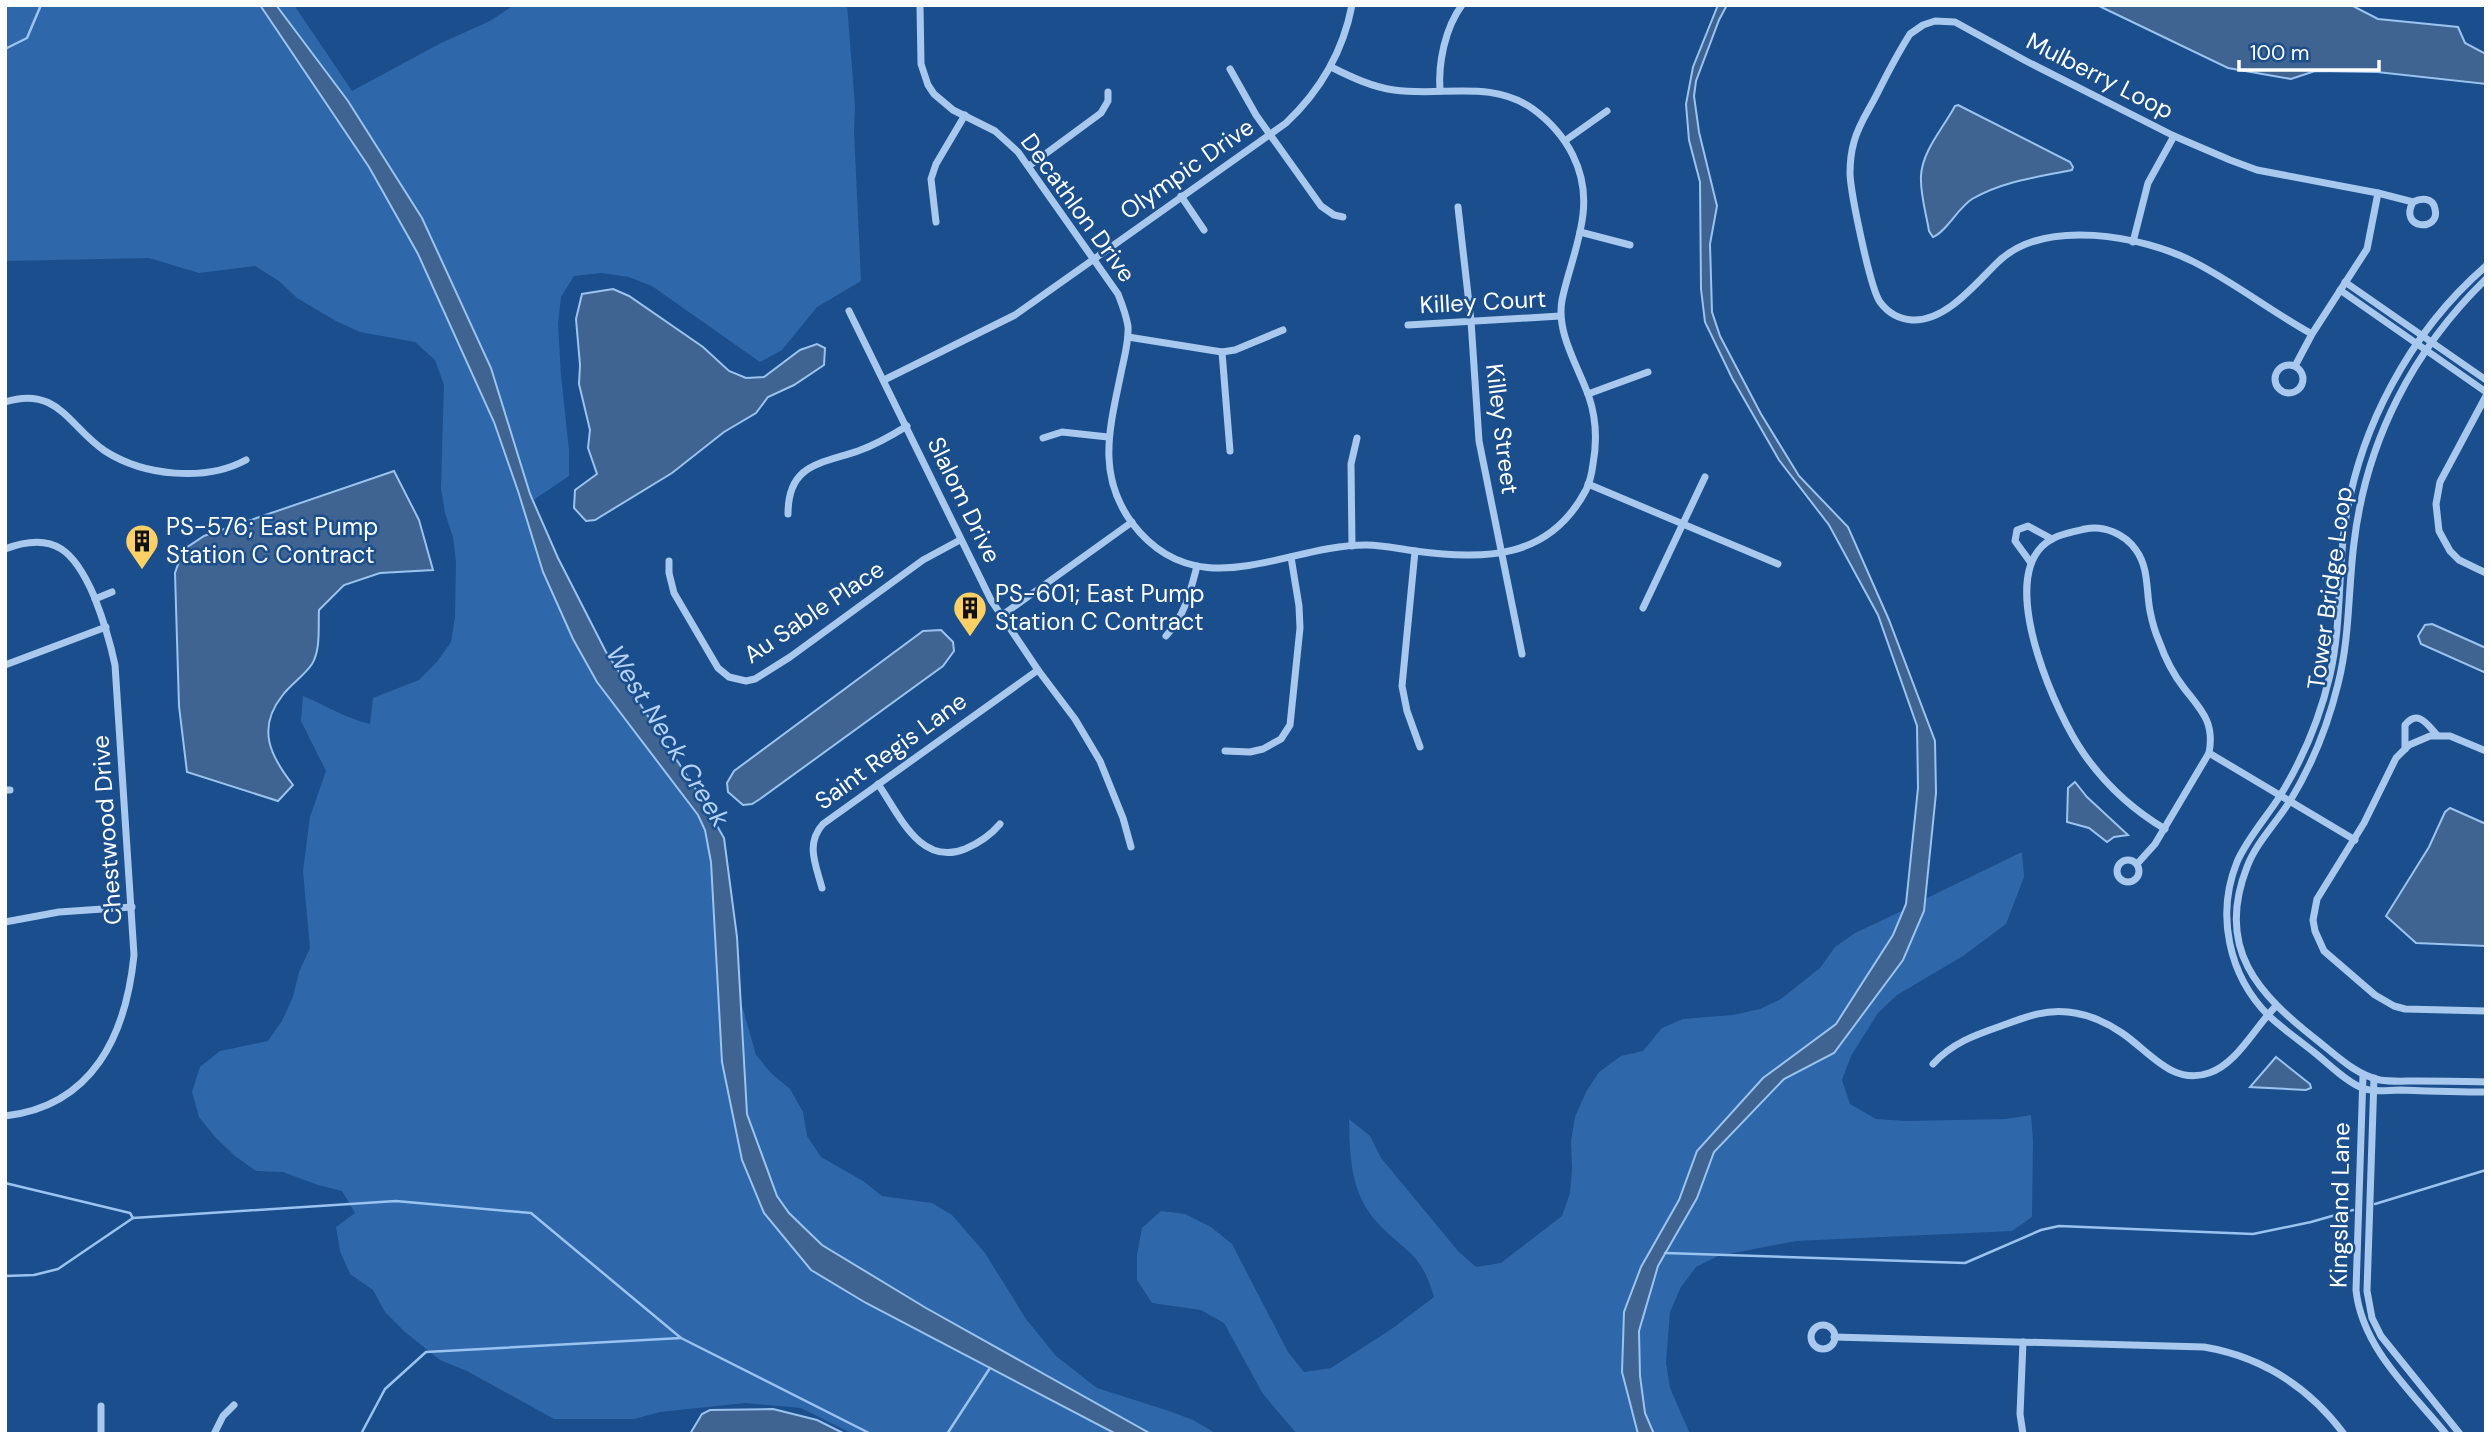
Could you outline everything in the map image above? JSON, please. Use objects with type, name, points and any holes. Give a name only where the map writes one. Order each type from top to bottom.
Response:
[{"type":"street","name":"Olympic Drive","points":[[884,380],[1014,315],[1270,135],[1301,109],[1331,67],[1342,43],[1352,5]]},
{"type":"street","points":[[1440,91],[1445,44],[1462,5]]},
{"type":"street","name":"Decathlon Drive","points":[[920,8],[921,64],[928,85],[942,102],[995,131],[1018,152],[1118,293],[1125,311],[1128,337],[1108,437],[1112,483],[1132,522],[1159,548],[1174,557],[1197,565],[1245,567],[1366,545],[1478,556],[1514,552],[1547,536],[1567,518],[1588,484],[1596,450],[1593,412],[1560,316]]},
{"type":"street","name":"Mulberry Loop","points":[[2312,334],[2174,253],[2133,242],[2079,235],[2035,241],[1999,261],[1971,291],[1933,316],[1914,320],[1899,317],[1886,309],[1874,291],[1851,188],[1851,157],[1858,129],[1910,34],[1923,25],[1944,20],[1962,24],[2026,61],[2174,136],[2257,170],[2413,202]]},
{"type":"street","points":[[1331,67],[1378,87],[1396,91],[1479,90],[1506,95],[1532,109],[1566,140],[1582,184],[1584,210],[1560,316]]},
{"type":"street","points":[[1230,69],[1270,135],[1321,206],[1334,215],[1343,217]]},
{"type":"street","points":[[1029,166],[1101,113],[1108,101],[1108,92]]},
{"type":"street","points":[[1566,140],[1606,111]]},
{"type":"street","points":[[936,222],[931,179],[936,164],[965,115]]},
{"type":"street","points":[[2133,242],[2148,183],[2174,136]]},
{"type":"street","points":[[2295,366],[2312,334],[2367,249],[2378,193]]},
{"type":"street","points":[[1181,197],[1204,230]]},
{"type":"street","name":"Killey Street","points":[[1458,207],[1471,321],[1479,441],[1522,654]]},
{"type":"street","points":[[1580,232],[1630,245]]},
{"type":"street","name":"Tower Bridge Loop","points":[[2486,266],[2460,289],[2416,344],[2385,398],[2356,473],[2344,531],[2340,615],[2330,676],[2306,747],[2280,795],[2238,860],[2229,887],[2226,913],[2235,964],[2249,989],[2268,1014],[2353,1083],[2373,1091],[2486,1093]]},
{"type":"street","name":"Tower Bridge Loop","points":[[2486,279],[2461,303],[2431,342],[2391,409],[2368,469],[2356,526],[2348,633],[2341,671],[2320,741],[2290,801],[2252,856],[2237,907],[2244,958],[2259,987],[2276,1006],[2363,1075],[2387,1081],[2486,1082]]},
{"type":"street","points":[[2345,282],[2486,380]]},
{"type":"street","points":[[2340,290],[2486,394],[2440,482],[2436,504],[2440,531],[2450,551],[2459,560],[2486,573]]},
{"type":"street","name":"Slalom Drive","points":[[849,311],[960,540],[1001,616],[1075,719],[1100,761],[1123,818],[1131,847]]},
{"type":"street","name":"Killey Court","points":[[1408,325],[1560,316]]},
{"type":"street","points":[[1128,337],[1222,352],[1283,330]]},
{"type":"street","points":[[1222,352],[1230,451]]},
{"type":"street","points":[[2284,365],[2295,366],[2302,374],[2301,385],[2293,392],[2282,391],[2275,383],[2276,373],[2284,365]]},
{"type":"street","points":[[1588,394],[1647,372]]},
{"type":"street","points":[[5,402],[27,398],[49,402],[70,417],[103,449],[117,458],[148,468],[168,472],[214,471],[246,460]]},
{"type":"street","points":[[788,514],[790,492],[805,470],[825,460],[868,447],[907,426]]},
{"type":"street","points":[[1043,438],[1062,432],[1108,437]]},
{"type":"street","points":[[1352,546],[1351,464],[1357,438]]},
{"type":"street","points":[[1643,608],[1681,524],[1706,477]]},
{"type":"street","points":[[1588,484],[1778,564]]},
{"type":"street","points":[[1001,616],[1132,522]]},
{"type":"street","points":[[2031,563],[2015,541],[2017,530],[2028,526],[2052,539]]},
{"type":"street","points":[[2137,864],[2165,829],[2209,753],[2211,734],[2204,712],[2173,672],[2155,630],[2144,567],[2137,552],[2119,534],[2099,529],[2090,528],[2063,534],[2039,550],[2031,563],[2027,587],[2033,633],[2046,683],[2058,712],[2084,754],[2113,788],[2142,814],[2165,829]]},
{"type":"street","name":"Au Sable Place","points":[[670,561],[669,573],[674,593],[718,668],[729,677],[746,681],[755,679],[790,657],[922,560],[960,540]]},
{"type":"street","name":"Chestwood Drive","points":[[5,549],[32,542],[46,543],[65,551],[82,569],[106,627],[115,665],[134,955],[122,1017],[106,1054],[86,1080],[53,1103],[22,1114],[5,1116]]},
{"type":"street","points":[[1415,551],[1402,685],[1407,711],[1420,747]]},
{"type":"street","points":[[1225,751],[1250,752],[1275,744],[1290,725],[1300,628],[1291,557]]},
{"type":"street","points":[[1166,636],[1176,625],[1188,603],[1197,565]]},
{"type":"street","points":[[95,599],[112,592]]},
{"type":"street","points":[[5,665],[106,627]]},
{"type":"street","name":"Saint Regis Lane","points":[[822,888],[812,852],[817,830],[1038,670]]},
{"type":"street","points":[[2405,748],[2404,730],[2410,719],[2415,717],[2423,720],[2437,735]]},
{"type":"street","points":[[2486,751],[2460,739],[2437,735],[2420,739],[2405,748],[2391,766],[2355,839],[2321,891],[2314,909],[2315,931],[2324,951],[2375,995],[2394,1006],[2417,1010],[2486,1011]]},
{"type":"street","points":[[2209,753],[2355,839]]},
{"type":"street","points":[[878,784],[916,840],[938,853],[955,853],[984,840],[1000,824]]},
{"type":"street","points":[[5,922],[59,912],[132,907]]},
{"type":"street","points":[[1933,1064],[1942,1054],[1968,1038],[2037,1014],[2066,1012],[2095,1018],[2110,1025],[2167,1070],[2198,1076],[2218,1069],[2228,1061],[2276,1006]]},
{"type":"street","name":"Kingsland Lane","points":[[2363,1075],[2356,1290],[2358,1307],[2371,1341],[2446,1434]]},
{"type":"street","name":"Kingsland Lane","points":[[2374,1078],[2368,1306],[2381,1336],[2460,1434]]},
{"type":"street","points":[[1835,1337],[2204,1347],[2263,1363],[2291,1380],[2344,1434]]},
{"type":"street","points":[[2023,1342],[2020,1414],[2023,1434]]},
{"type":"street","points":[[214,1434],[223,1416],[234,1405]]},
{"type":"street","points":[[101,1406],[101,1434]]},
{"type":"shaded area","points":[[5,5],[260,5],[369,167],[418,254],[494,422],[543,572],[573,639],[597,682],[698,815],[705,830],[711,862],[722,1062],[764,1213],[811,1271],[866,1303],[1116,1434],[853,1434],[801,1408],[745,1403],[660,1412],[634,1419],[554,1419],[467,1371],[440,1360],[385,1312],[373,1290],[350,1274],[340,1251],[336,1227],[355,1213],[342,1191],[283,1172],[256,1171],[235,1156],[199,1117],[192,1092],[200,1067],[220,1051],[268,1041],[282,1021],[293,997],[299,972],[310,948],[303,871],[310,817],[326,771],[301,721],[303,696],[370,724],[373,698],[419,680],[437,662],[451,642],[455,617],[456,562],[441,488],[444,385],[435,360],[415,342],[360,332],[336,321],[297,298],[279,281],[255,266],[199,273],[149,258],[5,261]]},
{"type":"shaded area","points":[[260,5],[276,5],[348,101],[422,218],[491,368],[530,494],[558,558],[606,652],[699,794],[724,838],[737,937],[747,1114],[777,1196],[789,1213],[822,1245],[926,1308],[1151,1434],[1116,1434],[866,1303],[811,1270],[764,1213],[742,1160],[722,1062],[711,862],[705,830],[698,815],[597,682],[573,639],[543,572],[494,422],[418,254],[369,167]]},
{"type":"shaded area","points":[[276,5],[294,5],[352,91],[441,43],[490,21],[514,5],[847,5],[855,106],[861,281],[817,307],[782,350],[760,362],[652,286],[629,277],[601,273],[574,276],[561,297],[558,324],[569,476],[532,501],[491,368],[422,218],[348,101]]},
{"type":"shaded area","points":[[1718,5],[1727,5],[1696,81],[1694,96],[1699,132],[1717,206],[1710,244],[1712,312],[1720,336],[1761,414],[1799,476],[1848,527],[1889,620],[1935,741],[1936,793],[1924,911],[1903,960],[1834,1053],[1784,1079],[1714,1152],[1697,1198],[1658,1266],[1639,1331],[1640,1376],[1645,1413],[1654,1434],[1638,1434],[1622,1372],[1624,1312],[1641,1267],[1679,1200],[1697,1151],[1763,1078],[1836,1024],[1893,935],[1906,904],[1918,788],[1917,726],[1878,615],[1829,525],[1779,460],[1732,378],[1705,322],[1701,289],[1700,182],[1689,140],[1686,104],[1693,67]]},
{"type":"shaded area","points":[[2097,5],[2351,5],[2378,19],[2458,27],[2465,43],[2486,54],[2486,84],[2377,72],[2315,71],[2291,79],[2228,68]]},
{"type":"shaded area","points":[[1958,105],[2070,162],[2073,167],[2072,170],[2021,180],[1972,199],[1933,237],[1929,231],[1922,196],[1922,167],[1934,140]]},
{"type":"shaded area","points":[[613,289],[629,296],[703,347],[729,371],[746,378],[764,377],[800,350],[817,344],[825,348],[824,365],[794,385],[768,397],[756,413],[724,432],[672,473],[595,520],[586,521],[574,508],[575,490],[597,474],[588,448],[590,430],[579,384],[576,319],[582,294]]},
{"type":"shaded area","points":[[394,471],[419,520],[433,570],[380,573],[344,585],[319,610],[315,658],[274,708],[268,731],[269,742],[278,764],[293,785],[278,801],[187,772],[179,706],[175,573],[183,550],[204,536]]},
{"type":"shaded area","points":[[2432,624],[2486,648],[2486,673],[2421,644],[2418,636],[2425,625]]},
{"type":"shaded area","points":[[941,630],[953,642],[954,651],[943,666],[752,804],[743,805],[728,792],[727,783],[734,771],[923,631]]},
{"type":"shaded area","points":[[2075,782],[2087,797],[2128,835],[2114,837],[2107,842],[2089,828],[2067,822],[2068,788]]},
{"type":"shaded area","points":[[2450,808],[2486,824],[2486,946],[2416,943],[2386,916],[2429,847],[2445,812]]},
{"type":"shaded area","points":[[2022,852],[2024,877],[2006,924],[1963,956],[1897,995],[1878,1013],[1851,1056],[1842,1080],[1850,1104],[1876,1119],[2006,1119],[2031,1115],[2032,1217],[2012,1231],[1796,1241],[1718,1256],[1696,1267],[1681,1287],[1670,1312],[1666,1363],[1670,1388],[1690,1434],[1654,1434],[1645,1413],[1640,1376],[1639,1331],[1658,1266],[1697,1198],[1714,1152],[1784,1079],[1834,1053],[1903,960],[1924,911],[1925,899]]},
{"type":"shaded area","points":[[1904,910],[1893,935],[1836,1024],[1763,1078],[1697,1151],[1679,1200],[1641,1267],[1622,1372],[1638,1434],[1297,1434],[1263,1394],[1224,1323],[1201,1310],[1152,1303],[1137,1280],[1137,1255],[1142,1228],[1161,1211],[1185,1214],[1211,1227],[1232,1244],[1288,1352],[1304,1372],[1331,1368],[1393,1328],[1434,1297],[1418,1261],[1376,1221],[1361,1198],[1353,1173],[1349,1119],[1370,1136],[1381,1158],[1458,1251],[1476,1267],[1501,1263],[1562,1216],[1570,1193],[1571,1141],[1575,1117],[1599,1072],[1621,1056],[1643,1051],[1662,1028],[1683,1019],[1733,1015],[1760,1009],[1781,999],[1820,968],[1835,947],[1855,933]]},
{"type":"shaded area","points":[[741,1002],[756,1055],[771,1073],[790,1089],[803,1112],[807,1136],[821,1157],[863,1181],[882,1196],[932,1203],[952,1215],[985,1253],[1026,1319],[1056,1356],[1097,1388],[1193,1420],[1217,1434],[1151,1434],[926,1308],[822,1245],[789,1213],[777,1196],[747,1114]]},
{"type":"shaded area","points":[[2276,1057],[2310,1084],[2311,1088],[2250,1087]]},
{"type":"shaded area","points":[[773,1409],[817,1420],[845,1434],[690,1434],[702,1414],[710,1410]]},
{"type":"waterway","points":[[5,49],[27,38],[41,5]]},
{"type":"waterway","points":[[2375,1204],[2486,1170]]},
{"type":"waterway","points":[[5,1183],[130,1213],[133,1218]]},
{"type":"waterway","points":[[5,1276],[34,1275],[58,1269],[133,1218],[396,1201],[531,1213],[681,1338],[871,1434]]},
{"type":"waterway","points":[[1665,1253],[1965,1263],[2041,1230],[2059,1226],[2253,1234],[2353,1210]]},
{"type":"waterway","points":[[361,1434],[385,1389],[426,1352],[681,1338]]},
{"type":"waterway","points":[[947,1434],[990,1368]]},
{"type":"place","name":"PS-576; East Pump Station C Contract","points":[[142,571]]},
{"type":"place","name":"PS-601; East Pump Station C Contract","points":[[970,638]]},
{"type":"water label","name":"West Neck Creek","points":[[668,736]]}]
